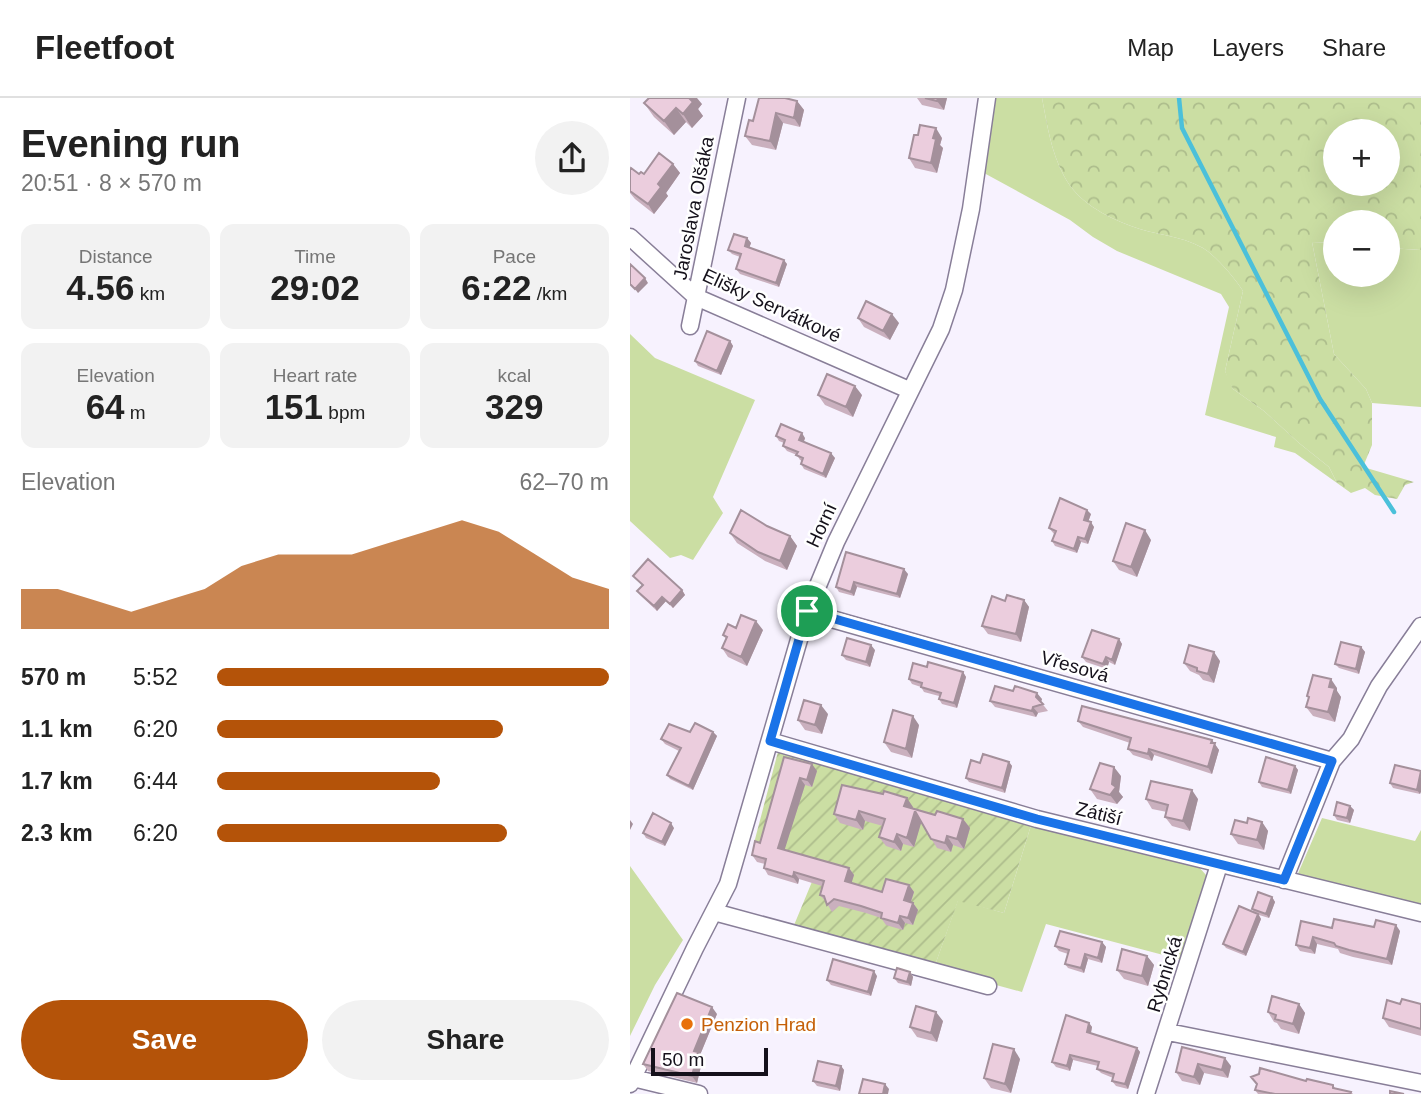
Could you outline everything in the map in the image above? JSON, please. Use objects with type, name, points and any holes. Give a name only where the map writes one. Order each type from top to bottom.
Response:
[{"type":"street","name":"Horní","points":[[631,1081],[728,884],[807,611],[836,542],[941,329],[954,290],[971,209],[987,98]]},
{"type":"street","name":"Jaroslava Olšáka","points":[[690,326],[735,99]]},
{"type":"street","name":"Elišky Servátkové","points":[[630,237],[696,297],[909,390]]},
{"type":"street","name":"Vřesová","points":[[807,611],[1332,761]]},
{"type":"street","points":[[1284,880],[1332,761],[1351,739],[1379,686],[1421,626]]},
{"type":"street","name":"Zátiší","points":[[770,741],[1037,819],[1421,913]]},
{"type":"street","name":"Rybnická","points":[[1146,1094],[1168,1032],[1219,865]]},
{"type":"street","points":[[714,912],[988,986]]},
{"type":"street","points":[[1168,1032],[1421,1083]]},
{"type":"street","points":[[631,1081],[699,1094]]},
{"type":"green space","points":[[993,98],[1042,98],[1050,138],[1060,167],[1076,193],[1092,207],[1131,226],[1203,248],[1225,268],[1243,291],[1225,371],[1233,389],[1264,411],[1329,467],[1337,483],[1295,453],[1274,447],[1276,437],[1205,415],[1229,307],[1221,294],[1117,251],[1070,220],[984,173]]},
{"type":"green space","points":[[1042,98],[1421,98],[1421,250],[1400,249],[1400,210],[1323,210],[1323,242],[1312,242],[1334,354],[1366,389],[1372,403],[1372,445],[1363,467],[1414,482],[1405,485],[1397,499],[1375,495],[1365,488],[1351,493],[1337,483],[1329,467],[1264,411],[1233,389],[1225,371],[1243,291],[1235,280],[1203,248],[1185,240],[1121,222],[1084,200],[1070,185],[1060,167],[1050,138]]},
{"type":"green space","points":[[1312,242],[1323,242],[1323,287],[1400,287],[1400,249],[1421,250],[1421,407],[1372,403],[1366,389],[1334,354]]},
{"type":"green space","points":[[630,334],[655,358],[755,400],[713,497],[723,513],[693,560],[681,555],[670,558],[630,521]]},
{"type":"green space","points":[[779,748],[1032,822],[1004,913],[958,901],[934,968],[792,930],[821,860],[754,843]]},
{"type":"green space","points":[[1322,818],[1415,841],[1421,830],[1421,908],[1296,878]]},
{"type":"green space","points":[[1032,822],[1198,866],[1206,875],[1206,893],[1186,961],[1046,924],[1022,992],[934,968],[958,900],[1004,913]]},
{"type":"green space","points":[[630,866],[683,940],[655,985],[630,1036]]},
{"type":"building","points":[[649,98],[689,98],[693,102],[683,114],[676,108],[664,121],[644,103]]},
{"type":"building","points":[[759,98],[797,101],[794,118],[776,113],[770,141],[745,136],[749,120],[753,121]]},
{"type":"building","points":[[920,125],[936,128],[931,163],[909,158],[914,135],[918,135]]},
{"type":"building","points":[[659,153],[673,164],[658,184],[661,187],[648,204],[630,191],[630,170],[631,168],[644,174]]},
{"type":"building","points":[[734,234],[747,238],[745,246],[784,260],[776,283],[736,269],[741,254],[728,250]]},
{"type":"building","points":[[630,264],[645,278],[635,289],[630,284]]},
{"type":"building","points":[[866,301],[892,314],[883,331],[858,318]]},
{"type":"building","points":[[707,331],[730,341],[717,371],[695,361]]},
{"type":"building","points":[[827,374],[855,386],[846,407],[818,395]]},
{"type":"building","points":[[781,424],[802,433],[799,440],[831,453],[823,474],[801,464],[803,458],[796,455],[798,452],[783,446],[785,440],[776,436]]},
{"type":"building","points":[[1060,498],[1087,510],[1084,520],[1091,522],[1085,539],[1078,537],[1074,549],[1052,541],[1056,531],[1049,528]]},
{"type":"building","points":[[741,510],[790,536],[780,561],[758,552],[730,533]]},
{"type":"building","points":[[1126,523],[1145,530],[1131,567],[1113,561]]},
{"type":"building","points":[[846,552],[904,569],[897,594],[854,582],[851,592],[836,587]]},
{"type":"building","points":[[648,559],[682,590],[670,604],[662,597],[654,606],[637,591],[643,585],[633,576]]},
{"type":"building","points":[[1007,595],[1024,600],[1016,634],[982,626],[992,596],[1005,601]]},
{"type":"building","points":[[741,615],[756,621],[741,657],[722,648],[727,637],[723,635],[728,624],[736,628]]},
{"type":"building","points":[[1092,630],[1119,639],[1112,660],[1106,657],[1103,664],[1082,657]]},
{"type":"building","points":[[847,638],[871,645],[866,662],[842,655]]},
{"type":"building","points":[[1341,642],[1361,647],[1356,669],[1335,664]]},
{"type":"building","points":[[1189,645],[1214,652],[1208,674],[1184,663]]},
{"type":"building","points":[[928,662],[963,672],[954,703],[939,699],[941,693],[921,687],[922,683],[909,679],[913,663],[927,667]]},
{"type":"building","points":[[1313,675],[1331,679],[1329,687],[1335,688],[1328,712],[1306,707]]},
{"type":"building","points":[[995,686],[1013,691],[1015,686],[1037,693],[1036,697],[1043,704],[1033,707],[1032,711],[990,701]]},
{"type":"building","points":[[804,700],[821,705],[815,725],[798,720]]},
{"type":"building","points":[[1082,706],[1212,740],[1211,743],[1215,743],[1208,767],[1149,749],[1148,754],[1128,749],[1131,738],[1078,721]]},
{"type":"building","points":[[893,710],[913,716],[906,749],[884,742]]},
{"type":"building","points":[[695,723],[713,732],[689,786],[667,775],[681,748],[661,739],[669,724],[690,732]]},
{"type":"building","points":[[983,754],[1009,762],[1002,788],[966,778],[971,760],[980,763]]},
{"type":"building","points":[[784,757],[812,764],[807,780],[800,778],[778,848],[849,868],[845,881],[882,892],[886,879],[909,885],[904,900],[913,903],[908,918],[900,916],[898,923],[881,918],[882,913],[834,899],[827,905],[824,896],[820,895],[824,881],[794,872],[793,877],[764,868],[766,859],[752,855],[755,841],[760,843]]},
{"type":"building","points":[[1266,757],[1295,766],[1288,790],[1259,782]]},
{"type":"building","points":[[1100,763],[1114,767],[1112,784],[1116,787],[1110,795],[1090,789]]},
{"type":"building","points":[[1395,765],[1421,771],[1417,790],[1390,783]]},
{"type":"building","points":[[1151,781],[1192,790],[1183,821],[1165,817],[1168,805],[1146,799]]},
{"type":"building","points":[[842,785],[883,794],[884,791],[907,798],[904,806],[935,815],[937,811],[963,819],[957,839],[947,836],[945,843],[931,839],[915,811],[907,838],[897,834],[894,842],[879,837],[885,819],[859,811],[856,820],[834,814]]},
{"type":"building","points":[[1337,802],[1350,806],[1347,818],[1334,815]]},
{"type":"building","points":[[653,813],[671,823],[662,842],[643,833]]},
{"type":"building","points":[[1248,818],[1262,822],[1257,840],[1231,834],[1235,820],[1247,823]]},
{"type":"building","points":[[1258,892],[1272,897],[1266,914],[1252,909]]},
{"type":"building","points":[[1239,906],[1258,914],[1243,952],[1223,944]]},
{"type":"building","points":[[1334,919],[1374,927],[1376,920],[1396,925],[1387,959],[1349,950],[1313,937],[1310,948],[1296,945],[1301,921],[1332,928]]},
{"type":"building","points":[[1060,931],[1102,942],[1098,958],[1085,954],[1081,968],[1065,964],[1069,950],[1055,946]]},
{"type":"building","points":[[1122,949],[1147,956],[1142,976],[1117,970]]},
{"type":"building","points":[[833,959],[874,971],[868,992],[827,980]]},
{"type":"building","points":[[897,968],[910,972],[907,982],[894,978]]},
{"type":"building","points":[[677,993],[712,1007],[694,1051],[698,1052],[692,1076],[643,1064]]},
{"type":"building","points":[[1272,996],[1299,1004],[1293,1024],[1275,1019],[1276,1015],[1268,1012]]},
{"type":"building","points":[[1402,999],[1421,1004],[1421,1029],[1383,1018],[1387,1000],[1400,1004]]},
{"type":"building","points":[[916,1006],[936,1012],[931,1033],[910,1027]]},
{"type":"building","points":[[1066,1015],[1089,1023],[1087,1032],[1137,1048],[1125,1084],[1112,1081],[1114,1074],[1097,1069],[1099,1062],[1070,1055],[1067,1066],[1052,1062]]},
{"type":"building","points":[[993,1044],[1014,1049],[1005,1084],[984,1078]]},
{"type":"building","points":[[1182,1047],[1225,1058],[1222,1070],[1198,1064],[1194,1077],[1176,1072]]},
{"type":"building","points":[[818,1061],[841,1066],[836,1086],[813,1081]]},
{"type":"building","points":[[1260,1068],[1306,1081],[1307,1079],[1333,1085],[1333,1088],[1351,1092],[1275,1094],[1255,1090],[1257,1084],[1251,1077],[1259,1074]]},
{"type":"building","points":[[863,1079],[885,1084],[883,1094],[859,1094]]},
{"type":"waterway","points":[[1179,98],[1182,128],[1320,399],[1394,512]]},
{"type":"place","name":"Penzion Hrad","points":[[687,1024]]},
{"type":"route","points":[[807,611],[1332,761],[1284,880],[1037,819],[770,741],[807,611]]}]
